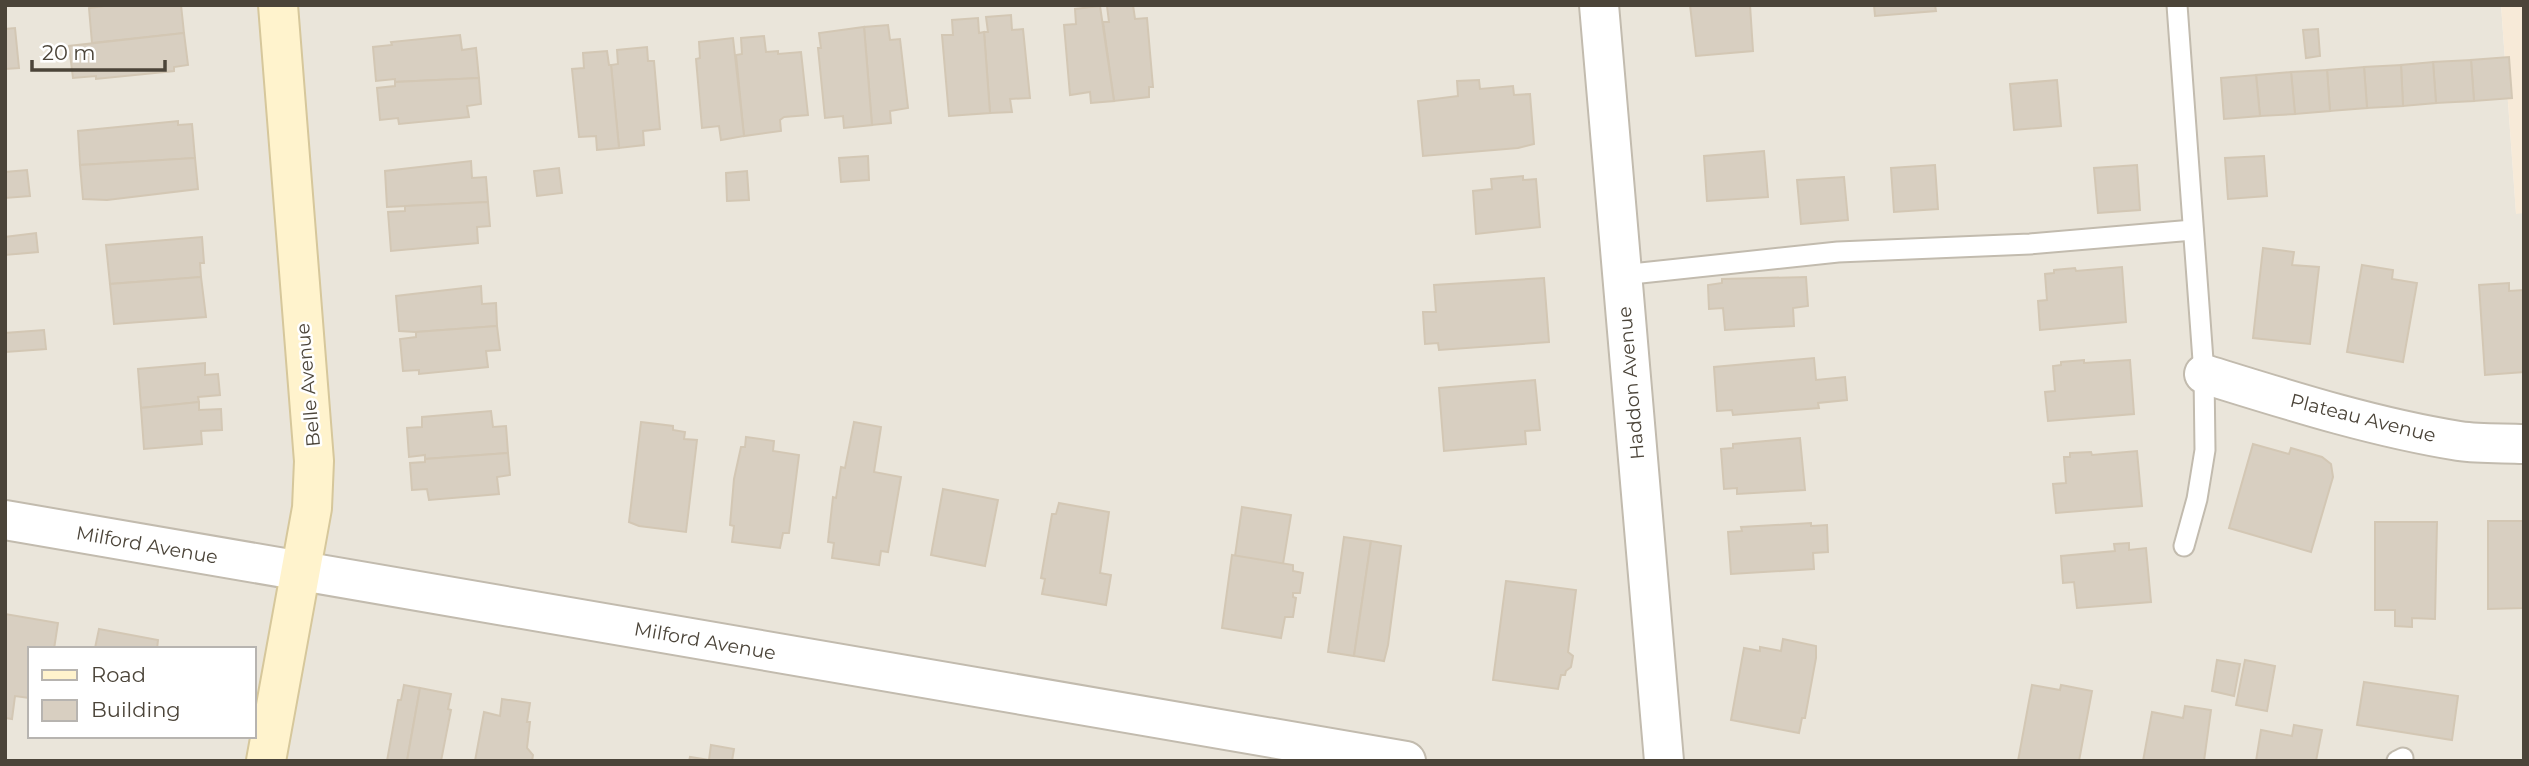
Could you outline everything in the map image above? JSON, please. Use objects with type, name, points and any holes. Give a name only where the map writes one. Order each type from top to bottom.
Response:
[{"type":"street","name":"Belle Avenue","points":[[266,761],[312,508],[314,461],[278,5]]},
{"type":"street","name":"Haddon Avenue","points":[[1599,5],[1664,761]]},
{"type":"street","name":"Plateau Avenue","points":[[2204,374],[2340,415],[2398,429],[2462,441],[2524,444]]},
{"type":"street","name":"Milford Avenue","points":[[5,520],[1406,761]]},
{"type":"lane","points":[[2177,5],[2204,374],[2205,450],[2197,499],[2184,546]]},
{"type":"lane","points":[[1622,275],[1838,252],[2030,244],[2193,229]]},
{"type":"shaded area","points":[[5,5],[2501,5],[2516,213],[2524,213],[2524,761],[5,761]]},
{"type":"shaded area","points":[[2501,5],[2524,5],[2524,213],[2516,214]]},
{"type":"building","points":[[112,5],[181,5],[184,33],[92,43],[89,8]]},
{"type":"building","points":[[1133,5],[1135,19],[1147,18],[1153,87],[1149,87],[1149,97],[1114,101],[1103,22],[1109,22],[1107,6]]},
{"type":"building","points":[[1690,5],[1750,5],[1753,51],[1696,56]]},
{"type":"building","points":[[1874,5],[1935,5],[1936,11],[1875,16]]},
{"type":"building","points":[[1100,6],[1114,101],[1091,103],[1090,92],[1070,95],[1064,25],[1076,24],[1075,9]]},
{"type":"building","points":[[1011,15],[1012,30],[1023,29],[1030,98],[1010,99],[1012,112],[990,113],[984,32],[988,32],[986,17]]},
{"type":"building","points":[[978,18],[979,33],[984,32],[990,113],[949,116],[942,35],[953,35],[952,20]]},
{"type":"building","points":[[888,25],[890,40],[900,39],[908,108],[890,111],[891,123],[872,125],[864,27]]},
{"type":"building","points":[[864,27],[872,125],[844,128],[843,116],[825,118],[819,33]]},
{"type":"building","points":[[15,28],[19,68],[5,69],[5,29]]},
{"type":"building","points":[[2318,29],[2320,56],[2306,58],[2303,30]]},
{"type":"building","points":[[184,33],[188,65],[174,67],[174,71],[96,79],[96,76],[73,78],[69,46]]},
{"type":"building","points":[[460,35],[462,50],[476,48],[479,78],[376,81],[373,47],[392,45],[391,42]]},
{"type":"building","points":[[764,36],[766,52],[801,52],[808,115],[784,117],[780,120],[781,131],[744,136],[736,55],[742,54],[741,38]]},
{"type":"building","points":[[733,38],[744,136],[721,140],[719,126],[702,128],[696,59],[700,58],[699,42]]},
{"type":"building","points":[[647,47],[648,61],[654,61],[660,129],[643,131],[644,145],[619,148],[611,65],[618,64],[617,50]]},
{"type":"building","points":[[607,51],[611,65],[619,148],[597,150],[596,136],[579,137],[572,69],[584,68],[583,53]]},
{"type":"building","points":[[2509,57],[2512,98],[2474,101],[2471,60]]},
{"type":"building","points":[[2471,60],[2474,101],[2436,103],[2433,62]]},
{"type":"building","points":[[2433,62],[2436,103],[2403,106],[2401,65]]},
{"type":"building","points":[[2401,65],[2403,106],[2367,108],[2364,67]]},
{"type":"building","points":[[2364,67],[2367,108],[2330,111],[2327,70]]},
{"type":"building","points":[[2327,70],[2330,111],[2295,114],[2291,72]]},
{"type":"building","points":[[2291,72],[2295,114],[2260,116],[2256,75]]},
{"type":"building","points":[[2256,75],[2260,116],[2224,119],[2221,78]]},
{"type":"building","points":[[479,78],[481,104],[467,106],[469,117],[399,124],[398,118],[380,120],[377,88],[395,86],[395,82]]},
{"type":"building","points":[[1479,80],[1480,89],[1513,86],[1514,95],[1530,94],[1534,144],[1518,148],[1423,156],[1418,101],[1458,96],[1457,81]]},
{"type":"building","points":[[2057,80],[2061,126],[2014,130],[2010,84]]},
{"type":"building","points":[[178,121],[178,125],[192,124],[195,158],[80,165],[78,131]]},
{"type":"building","points":[[1764,151],[1768,197],[1707,201],[1704,156]]},
{"type":"building","points":[[868,156],[869,180],[841,182],[839,158]]},
{"type":"building","points":[[2264,156],[2267,196],[2228,199],[2225,158]]},
{"type":"building","points":[[195,158],[198,189],[107,200],[83,199],[80,165]]},
{"type":"building","points":[[471,161],[472,178],[486,177],[488,202],[387,207],[385,171]]},
{"type":"building","points":[[1935,165],[1938,209],[1894,212],[1891,168]]},
{"type":"building","points":[[2137,165],[2140,210],[2098,213],[2094,168]]},
{"type":"building","points":[[559,168],[562,193],[537,196],[534,171]]},
{"type":"building","points":[[27,170],[30,196],[5,198],[5,172]]},
{"type":"building","points":[[747,171],[749,200],[727,201],[726,173]]},
{"type":"building","points":[[1523,176],[1523,180],[1536,179],[1540,227],[1476,234],[1473,191],[1492,189],[1491,179]]},
{"type":"building","points":[[1844,177],[1848,220],[1801,224],[1797,180]]},
{"type":"building","points":[[488,202],[490,226],[477,227],[478,243],[391,251],[388,212],[405,211],[405,206]]},
{"type":"building","points":[[36,233],[38,252],[5,255],[5,237]]},
{"type":"building","points":[[202,237],[204,263],[200,263],[201,277],[110,284],[106,245]]},
{"type":"building","points":[[2263,248],[2294,252],[2292,265],[2319,267],[2310,344],[2253,338]]},
{"type":"building","points":[[2362,265],[2393,270],[2392,279],[2417,283],[2403,362],[2347,352]]},
{"type":"building","points":[[2122,267],[2126,322],[2040,330],[2038,301],[2047,300],[2045,274],[2054,273],[2054,270],[2075,268],[2076,271]]},
{"type":"building","points":[[201,277],[206,317],[114,324],[110,284]]},
{"type":"building","points":[[1806,277],[1808,306],[1793,308],[1794,326],[1725,330],[1723,308],[1709,309],[1708,285],[1722,283],[1722,279]]},
{"type":"building","points":[[1544,278],[1549,342],[1439,350],[1438,343],[1425,344],[1423,312],[1436,312],[1434,285]]},
{"type":"building","points":[[2509,283],[2509,291],[2524,290],[2524,372],[2485,375],[2479,285]]},
{"type":"building","points":[[481,286],[482,304],[496,303],[497,326],[399,331],[396,296]]},
{"type":"building","points":[[497,326],[500,350],[486,351],[488,367],[419,374],[419,370],[403,371],[400,339],[416,337],[416,332]]},
{"type":"building","points":[[44,330],[46,349],[6,352],[5,333]]},
{"type":"building","points":[[1814,358],[1816,380],[1845,377],[1847,400],[1818,403],[1819,408],[1733,415],[1732,410],[1717,411],[1714,367]]},
{"type":"building","points":[[2084,360],[2084,363],[2130,360],[2134,414],[2048,421],[2045,392],[2055,391],[2053,366],[2061,365],[2061,362]]},
{"type":"building","points":[[205,363],[205,375],[218,374],[220,395],[198,397],[199,402],[141,408],[138,369]]},
{"type":"building","points":[[1535,380],[1540,430],[1525,431],[1526,444],[1444,451],[1439,388]]},
{"type":"building","points":[[199,402],[199,410],[221,409],[222,430],[201,431],[202,444],[144,449],[141,408]]},
{"type":"building","points":[[491,411],[493,427],[506,426],[508,453],[425,459],[425,455],[409,457],[407,428],[422,427],[422,417]]},
{"type":"building","points":[[641,422],[673,426],[673,430],[685,432],[684,439],[697,440],[686,532],[639,526],[629,522]]},
{"type":"building","points":[[854,422],[881,427],[874,472],[901,477],[888,552],[881,551],[879,565],[832,558],[834,543],[828,542],[833,497],[836,498],[841,467],[845,468]]},
{"type":"building","points":[[746,437],[774,441],[773,451],[799,455],[789,533],[783,533],[780,548],[732,542],[734,526],[730,525],[734,479]]},
{"type":"building","points":[[1800,438],[1805,490],[1737,494],[1737,488],[1724,489],[1721,449],[1733,448],[1733,444]]},
{"type":"building","points":[[2253,444],[2289,454],[2291,448],[2322,457],[2331,464],[2333,477],[2311,552],[2229,528]]},
{"type":"building","points":[[2137,451],[2142,506],[2056,513],[2053,484],[2066,483],[2064,457],[2070,457],[2070,453],[2091,452],[2092,455]]},
{"type":"building","points":[[508,453],[510,475],[497,477],[499,494],[429,500],[427,489],[412,490],[410,463],[425,462],[425,459]]},
{"type":"building","points":[[943,489],[998,500],[985,566],[931,555]]},
{"type":"building","points":[[1059,503],[1109,512],[1100,573],[1111,575],[1106,605],[1042,594],[1045,579],[1041,578],[1052,514],[1056,514]]},
{"type":"building","points":[[1242,507],[1291,515],[1283,564],[1235,556]]},
{"type":"building","points":[[2488,521],[2524,521],[2524,608],[2488,609]]},
{"type":"building","points":[[2375,522],[2437,522],[2435,619],[2412,618],[2412,627],[2395,626],[2395,610],[2375,610]]},
{"type":"building","points":[[1811,523],[1811,526],[1827,525],[1828,552],[1813,553],[1814,569],[1731,574],[1728,532],[1742,531],[1741,527]]},
{"type":"building","points":[[1344,537],[1371,541],[1354,656],[1328,652]]},
{"type":"building","points":[[1371,541],[1401,546],[1384,661],[1354,656]]},
{"type":"building","points":[[2129,543],[2129,550],[2146,548],[2151,602],[2077,608],[2074,582],[2063,583],[2061,556],[2115,551],[2114,544]]},
{"type":"building","points":[[1232,555],[1293,565],[1293,571],[1303,573],[1300,593],[1293,593],[1296,598],[1293,617],[1285,617],[1281,638],[1222,628]]},
{"type":"building","points":[[1506,581],[1576,590],[1568,652],[1573,656],[1571,667],[1565,675],[1561,675],[1558,689],[1493,680]]},
{"type":"building","points":[[5,614],[58,623],[54,647],[28,647],[28,698],[15,696],[12,719],[5,718]]},
{"type":"building","points":[[99,629],[158,640],[157,647],[95,647]]},
{"type":"building","points":[[1783,639],[1816,646],[1805,718],[1802,718],[1799,733],[1731,720],[1744,648],[1760,651],[1760,647],[1781,651]]},
{"type":"building","points":[[2217,660],[2240,664],[2234,696],[2212,691]]},
{"type":"building","points":[[2245,660],[2275,666],[2267,711],[2236,705]]},
{"type":"building","points":[[2364,682],[2458,696],[2452,740],[2357,725]]},
{"type":"building","points":[[404,685],[420,688],[407,761],[387,761],[398,700],[401,700]]},
{"type":"building","points":[[2032,685],[2060,690],[2061,685],[2092,691],[2079,761],[2018,761]]},
{"type":"building","points":[[420,688],[451,694],[448,709],[451,710],[441,761],[407,761]]},
{"type":"building","points":[[502,699],[530,703],[527,748],[533,755],[532,761],[475,761],[484,712],[500,716]]},
{"type":"building","points":[[2185,706],[2211,710],[2204,761],[2143,761],[2152,712],[2183,718]]},
{"type":"building","points":[[2294,725],[2322,730],[2316,761],[2256,761],[2261,730],[2292,736]]},
{"type":"building","points":[[711,745],[734,749],[732,761],[689,761],[690,757],[709,760]]}]
